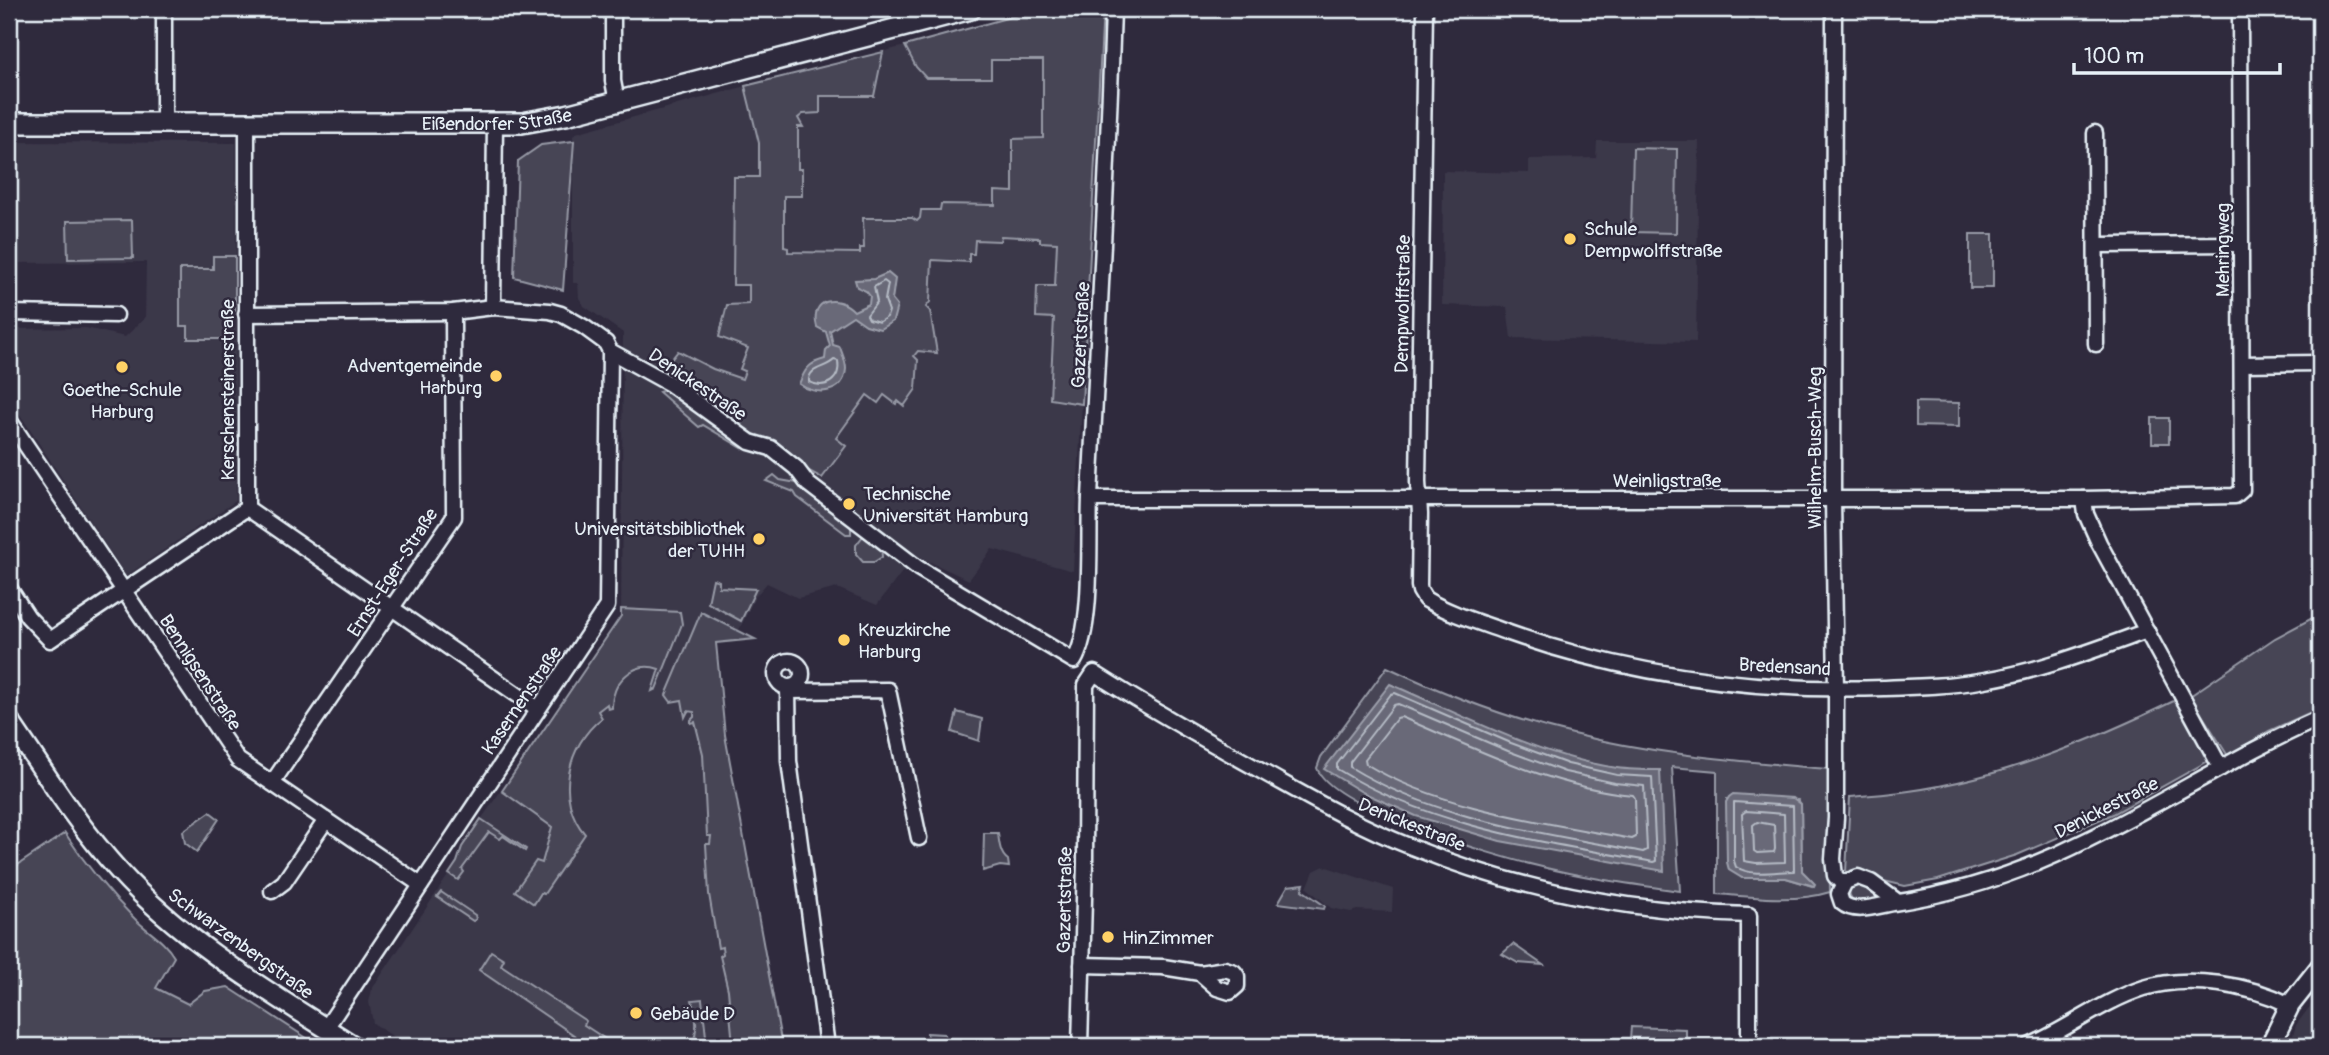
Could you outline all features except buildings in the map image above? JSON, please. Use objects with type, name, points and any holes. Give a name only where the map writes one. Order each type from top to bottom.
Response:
[{"type":"main road","name":"Eißendorfer Straße","points":[[9,123],[522,123],[566,115],[971,9]]},
{"type":"street","points":[[164,9],[164,123]]},
{"type":"street","points":[[613,9],[613,81],[617,102]]},
{"type":"street","name":"Gazertstraße","points":[[1074,661],[1080,650],[1087,603],[1113,9]]},
{"type":"street","name":"Dempwolffstraße","points":[[1425,9],[1419,500],[1419,586],[1425,599]]},
{"type":"street","name":"Wilhelm-Busch-Weg","points":[[1834,9],[1833,499],[1836,818],[1833,859],[1835,876],[1843,884]]},
{"type":"street","name":"Mehringweg","points":[[2240,9],[2242,490]]},
{"type":"street","name":"Kerschensteinerstraße","points":[[9,588],[28,617],[50,640],[247,508],[247,124]]},
{"type":"street","points":[[493,307],[495,124]]},
{"type":"street","points":[[2095,133],[2096,344]]},
{"type":"street","points":[[2096,245],[2241,244]]},
{"type":"street","name":"Denickestraße","points":[[246,314],[453,312],[493,307],[540,309],[561,314],[599,337],[610,351],[670,384],[750,442],[771,448],[796,468],[808,484],[918,568],[1074,661]]},
{"type":"street","name":"Ernst-Eger-Straße","points":[[272,783],[454,517],[453,312]]},
{"type":"street","points":[[9,313],[116,315]]},
{"type":"street","name":"Kasernenstraße","points":[[326,1028],[607,606],[610,351]]},
{"type":"street","points":[[2242,364],[2320,363]]},
{"type":"street","name":"Bennigsenstraße","points":[[9,420],[238,760],[421,885]]},
{"type":"street","name":"Weinligstraße","points":[[1090,499],[2084,499],[2231,497],[2242,490]]},
{"type":"street","points":[[2084,499],[2086,514],[2099,543],[2221,768]]},
{"type":"street","points":[[247,508],[538,709]]},
{"type":"street","name":"Bredensand","points":[[1425,599],[1478,622],[1552,648],[1639,670],[1730,682],[1836,688],[1903,688],[1984,680],[2051,665],[2147,631]]},
{"type":"street","name":"Gazertstraße","points":[[1080,1046],[1086,685],[1094,673]]},
{"type":"street","name":"Denickestraße","points":[[1094,673],[1301,793],[1351,820],[1411,847],[1515,882],[1571,895],[1665,910],[1749,915],[1749,1046]]},
{"type":"street","points":[[827,1046],[789,761],[788,689],[888,690],[919,838]]},
{"type":"street","name":"Denickestraße","points":[[1843,884],[1840,900],[1853,909],[1966,887],[2061,853],[2320,718]]},
{"type":"street","name":"Schwarzenbergstraße","points":[[9,720],[85,830],[148,901],[228,963],[354,1046]]},
{"type":"street","points":[[272,891],[284,881],[326,820]]},
{"type":"street","points":[[1843,884],[1854,877],[1865,879],[1898,902]]},
{"type":"street","points":[[1082,965],[1163,967],[1200,973]]},
{"type":"street","points":[[2270,1046],[2290,1005],[2320,967]]},
{"type":"street","points":[[2029,1046],[2146,987],[2188,983],[2223,985],[2263,993],[2290,1005]]},
{"type":"shaded area","name":"Technische Universität Hamburg","points":[[1039,9],[1103,9],[1073,571],[992,549],[969,580],[915,555],[877,605],[837,588],[798,598],[767,583],[755,597],[739,630],[714,618],[725,735],[782,1046],[407,1046],[373,1023],[369,1002],[372,989],[457,862],[462,847],[621,616],[623,333],[584,306],[579,298],[578,283],[573,283],[573,136],[753,84]]},
{"type":"shaded area","points":[[1040,9],[1103,9],[1082,404],[1050,399],[1054,318],[1036,317],[1037,286],[1055,286],[1057,243],[1040,242],[1040,238],[1001,236],[1000,241],[975,240],[974,254],[969,254],[969,262],[932,260],[930,302],[926,307],[930,311],[937,353],[918,351],[914,356],[918,360],[916,389],[904,406],[898,401],[896,404],[884,395],[878,403],[867,395],[836,438],[846,446],[822,478],[796,464],[663,370],[678,351],[713,369],[742,379],[745,371],[740,369],[748,348],[719,337],[727,305],[749,304],[749,285],[733,285],[734,177],[759,177],[759,143],[745,86],[883,52],[874,96],[820,96],[820,113],[803,114],[798,118],[803,127],[798,127],[798,169],[802,169],[802,196],[784,196],[784,247],[788,248],[788,252],[860,253],[860,248],[864,248],[863,218],[912,218],[917,221],[921,210],[940,210],[941,204],[995,205],[995,191],[1013,192],[1013,139],[1043,138],[1043,60],[991,60],[991,78],[926,78],[916,67],[905,46]]},
{"type":"shaded area","points":[[574,141],[563,290],[514,277],[518,161],[541,145]]},
{"type":"shaded area","name":"Schule Dempwolffstraße","points":[[1597,141],[1699,141],[1696,342],[1511,338],[1507,307],[1442,305],[1443,171],[1529,173],[1529,159],[1596,158]]},
{"type":"shaded area","name":"Goethe-Schule Harburg","points":[[9,142],[236,143],[236,501],[126,576],[9,398],[9,329],[86,328],[125,337],[145,318],[146,262],[9,263]]},
{"type":"shaded area","points":[[1633,148],[1677,149],[1676,233],[1631,232]]},
{"type":"shaded area","points":[[132,220],[133,258],[68,259],[67,221]]},
{"type":"shaded area","points":[[1970,234],[1993,234],[1993,288],[1970,288]]},
{"type":"shaded area","points":[[213,256],[235,256],[235,311],[226,311],[226,339],[188,339],[188,326],[180,326],[180,269],[213,269]]},
{"type":"shaded area","points":[[665,390],[743,444],[742,448],[703,425],[699,427],[659,392]]},
{"type":"shaded area","points":[[1916,402],[1959,403],[1959,427],[1916,426]]},
{"type":"shaded area","points":[[2152,418],[2169,418],[2169,443],[2152,443]]},
{"type":"shaded area","points":[[774,475],[780,480],[803,484],[851,522],[851,534],[846,534],[794,492],[766,481]]},
{"type":"shaded area","points":[[863,536],[870,537],[881,545],[882,557],[874,562],[863,562],[856,554],[856,545]]},
{"type":"shaded area","points":[[713,579],[719,581],[719,587],[756,589],[741,621],[708,603]]},
{"type":"shaded area","points":[[621,609],[680,612],[682,624],[656,689],[652,691],[659,669],[649,667],[632,671],[615,690],[612,708],[608,709],[607,704],[598,711],[602,718],[580,743],[573,757],[568,789],[570,805],[585,834],[544,894],[541,893],[534,904],[515,891],[536,861],[542,863],[552,827],[502,791],[621,616]]},
{"type":"shaded area","points":[[701,612],[755,639],[716,643],[725,735],[782,1046],[733,1045],[728,990],[720,956],[723,954],[722,947],[718,948],[709,894],[706,844],[710,844],[711,836],[707,836],[703,754],[695,722],[691,723],[694,712],[688,711],[685,717],[682,700],[671,702],[666,695]]},
{"type":"shaded area","points":[[2320,614],[2320,708],[2269,731],[2228,756],[2190,696],[2275,638]]},
{"type":"shaded area","points":[[1387,667],[1478,705],[1573,734],[1668,752],[1828,769],[1830,892],[1788,898],[1717,894],[1717,771],[1672,767],[1680,891],[1517,861],[1417,828],[1351,799],[1329,783],[1317,768],[1321,757]],"holes":[[[1727,799],[1798,800],[1801,804],[1802,871],[1813,882],[1812,886],[1786,878],[1742,878],[1727,862]]]},
{"type":"shaded area","points":[[2178,699],[2208,761],[2113,814],[2017,855],[1938,880],[1905,886],[1846,872],[1850,797],[1944,785],[2013,767],[2081,743]]},
{"type":"shaded area","points":[[957,712],[982,719],[979,741],[952,732]]},
{"type":"shaded area","points":[[210,812],[219,819],[197,852],[185,843],[183,831]]},
{"type":"shaded area","points":[[481,819],[526,849],[525,851],[503,836],[500,839],[489,832],[462,869],[464,872],[458,880],[449,874],[462,847]]},
{"type":"shaded area","points":[[65,833],[107,889],[174,957],[156,988],[188,1004],[205,991],[228,987],[319,1046],[9,1046],[9,871]]},
{"type":"shaded area","points":[[984,833],[998,833],[1000,848],[1009,867],[1000,866],[983,871]]},
{"type":"shaded area","points":[[1324,866],[1393,889],[1392,912],[1351,912],[1331,908],[1307,888],[1314,871]]},
{"type":"shaded area","points":[[1860,882],[1879,895],[1879,902],[1857,902],[1850,897],[1850,886]]},
{"type":"shaded area","points":[[1304,884],[1302,890],[1325,906],[1324,909],[1278,903],[1288,886]]},
{"type":"shaded area","points":[[441,892],[475,915],[476,919],[473,921],[437,897]]},
{"type":"shaded area","points":[[1513,944],[1543,965],[1518,963],[1502,954]]},
{"type":"shaded area","points":[[491,951],[504,959],[501,965],[586,1021],[584,1025],[616,1046],[590,1046],[479,970]]},
{"type":"shaded area","points":[[2320,993],[2320,1046],[2290,1046],[2296,1025]]},
{"type":"shaded area","points":[[702,999],[707,1046],[692,1046],[696,1023],[692,1000]]},
{"type":"shaded area","points":[[1631,1027],[1686,1029],[1686,1041],[1630,1039]]},
{"type":"shaded area","points":[[927,1033],[944,1034],[951,1044],[927,1043]]},
{"type":"water","points":[[888,273],[895,279],[892,300],[897,306],[893,321],[880,329],[866,325],[853,316],[830,331],[833,345],[840,347],[845,360],[844,378],[840,384],[828,391],[813,390],[799,384],[808,367],[825,359],[826,350],[830,346],[826,332],[817,327],[817,310],[821,305],[826,302],[840,302],[854,311],[869,304],[870,296],[857,287],[855,280],[874,279]]},
{"type":"water","points":[[1390,684],[1501,733],[1558,754],[1617,768],[1660,770],[1664,871],[1500,841],[1416,816],[1362,792],[1324,769]]},
{"type":"water","points":[[1733,794],[1793,798],[1801,804],[1802,871],[1814,886],[1786,878],[1742,878],[1729,870],[1726,802]]},
{"type":"place","name":"Schule Dempwolffstraße","points":[[1570,239]]},
{"type":"place","name":"Goethe-Schule Harburg","points":[[122,367]]},
{"type":"place","name":"Adventgemeinde Harburg","points":[[496,376]]},
{"type":"place","name":"Technische Universität Hamburg","points":[[849,504]]},
{"type":"place","name":"Universitätsbibliothek der TUHH","points":[[759,539]]},
{"type":"place","name":"Kreuzkirche Harburg","points":[[844,640]]},
{"type":"place","name":"HinZimmer","points":[[1108,937]]},
{"type":"place","name":"Gebäude D","points":[[636,1013]]}]
